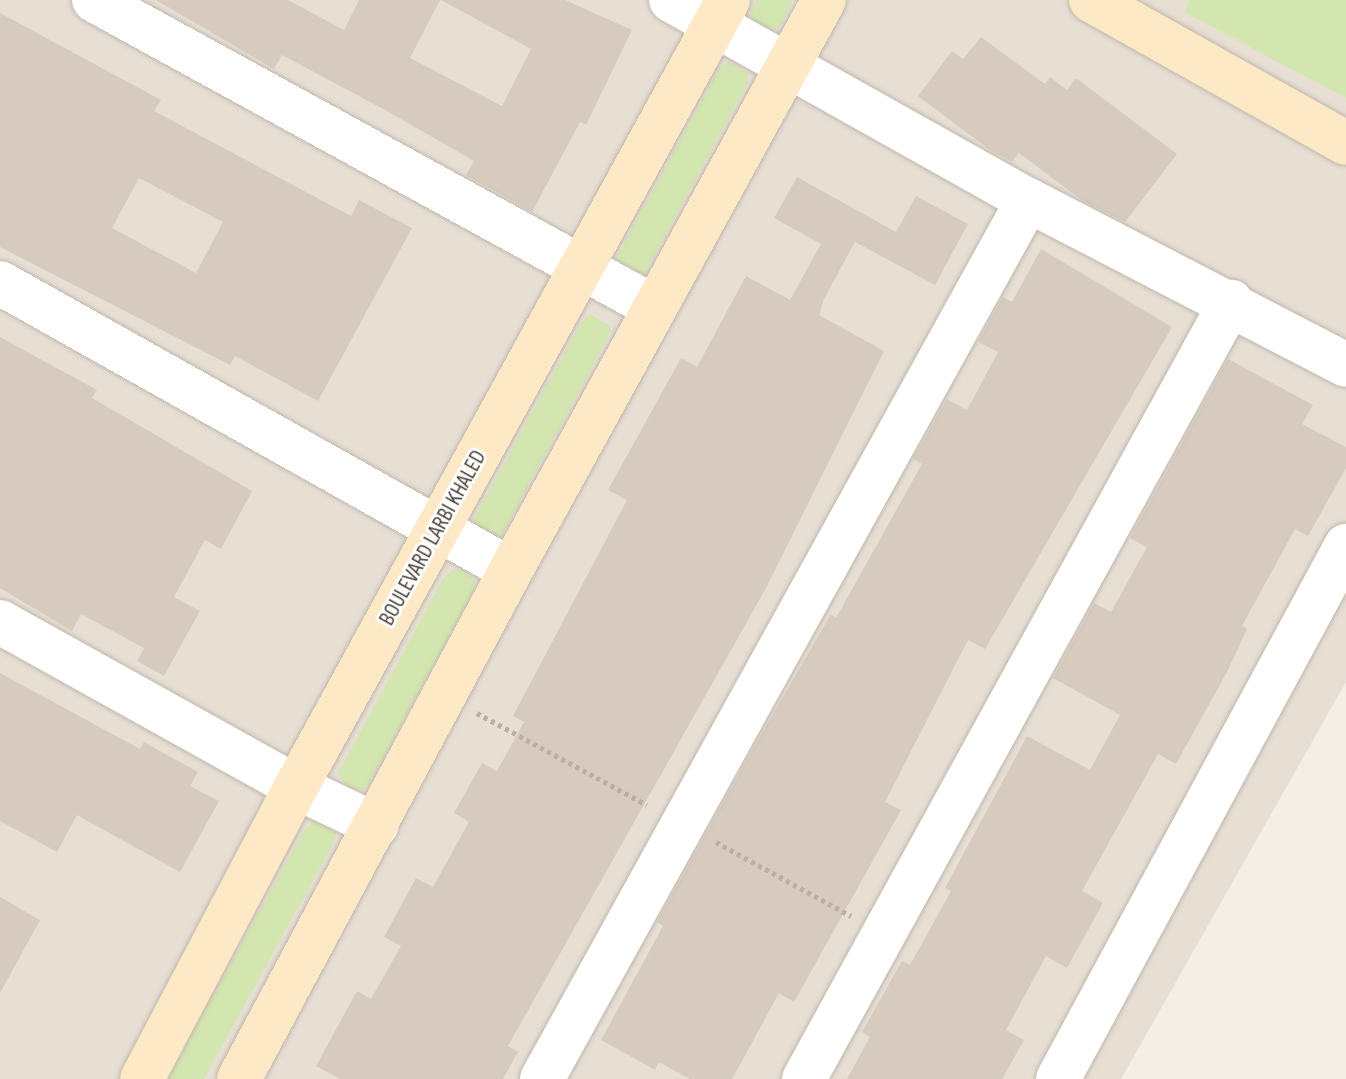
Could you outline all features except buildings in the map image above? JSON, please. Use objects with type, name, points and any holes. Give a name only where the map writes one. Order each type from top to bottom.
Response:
[{"type":"main road","points":[[239,1079],[511,570],[824,0]]},
{"type":"main road","points":[[1091,0],[1346,143]]},
{"type":"main road","name":"BOULEVARD LARBI KHALED","points":[[142,1079],[296,787],[722,12]]},
{"type":"street","points":[[94,0],[579,269],[654,307]]},
{"type":"street","points":[[671,0],[722,12],[787,66],[1028,200],[1231,302],[1346,365]]},
{"type":"street","points":[[542,1079],[1028,200]]},
{"type":"street","points":[[0,283],[511,570]]},
{"type":"street","points":[[804,1079],[1231,302]]},
{"type":"street","points":[[1058,1079],[1346,546]]},
{"type":"street","points":[[0,622],[296,787],[376,825]]},
{"type":"shaded area","points":[[0,0],[1346,0],[1346,682],[1121,1079],[0,1079]]},
{"type":"green space","points":[[757,0],[793,0],[779,27],[770,30],[753,21],[750,12]]},
{"type":"green space","points":[[1190,0],[1346,0],[1346,98],[1184,12]]},
{"type":"green space","points":[[728,61],[749,73],[747,84],[640,281],[612,266],[719,69]]},
{"type":"green space","points":[[590,314],[611,327],[608,337],[502,534],[493,537],[476,528],[474,519],[581,323]]},
{"type":"green space","points":[[454,569],[467,571],[475,582],[473,592],[366,789],[348,789],[338,773],[444,577]]},
{"type":"green space","points":[[315,820],[336,833],[333,844],[204,1079],[167,1079],[305,829]]}]
